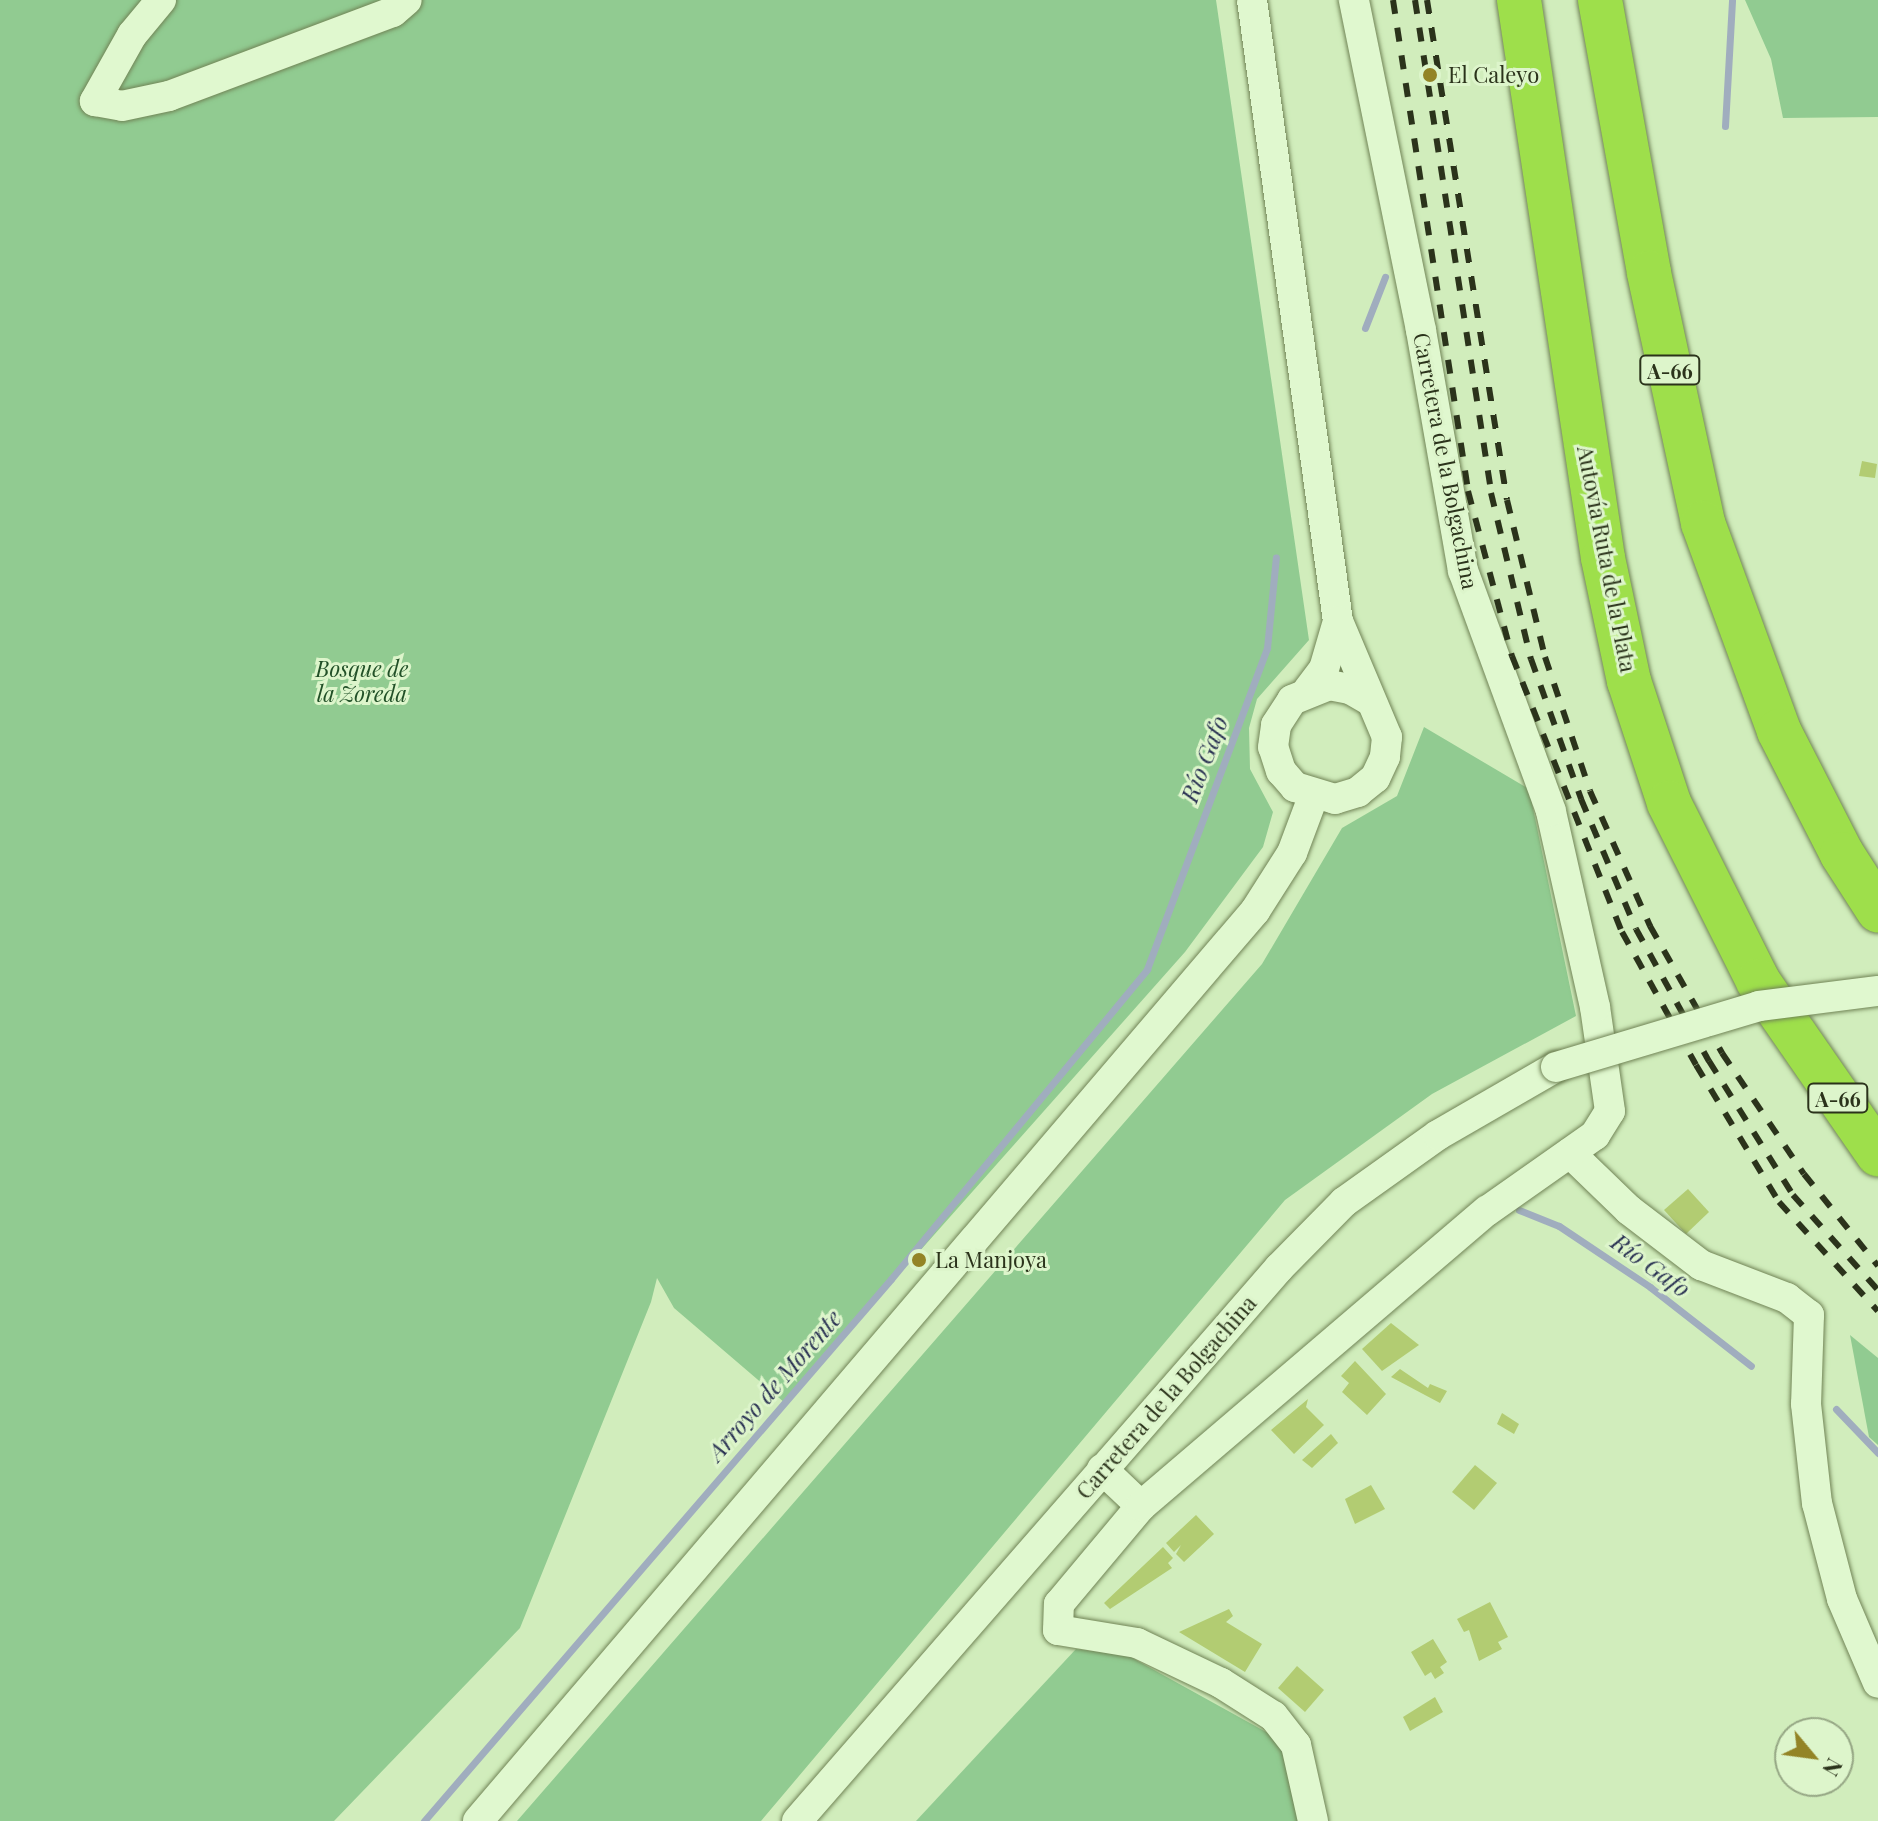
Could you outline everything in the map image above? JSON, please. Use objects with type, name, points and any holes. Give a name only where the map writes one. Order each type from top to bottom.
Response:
[{"type":"highway","name":"Autovía Ruta de la Plata","points":[[1519,0],[1603,558],[1629,681],[1669,803],[1758,981],[1878,1154]]},
{"type":"highway","name":"A-66","points":[[1600,0],[1649,273],[1703,523],[1779,731],[1842,854],[1878,910]]},
{"type":"street","points":[[161,0],[132,35],[95,101],[122,106],[169,96],[393,12],[407,0]]},
{"type":"street","points":[[1252,0],[1338,621],[1387,737],[1375,778],[1358,792],[1335,799],[1313,797],[1281,771],[1273,747],[1276,725],[1292,700],[1308,690],[1329,685],[1350,689],[1369,700]]},
{"type":"street","name":"Carretera de la Bolgachina","points":[[1313,1821],[1296,1745],[1273,1716],[1221,1683],[1137,1643],[1058,1630],[1059,1604],[1141,1506],[1487,1211],[1595,1135],[1610,1111],[1595,1007],[1551,811],[1463,571],[1421,330],[1354,0]]},
{"type":"street","points":[[1308,690],[1324,669],[1338,621]]},
{"type":"street","points":[[478,1821],[1255,911],[1292,853],[1313,797]]},
{"type":"street","name":"Carretera de la Bolgachina","points":[[797,1821],[1102,1469],[1344,1202],[1438,1135],[1556,1067],[1759,1006],[1878,991]]},
{"type":"street","points":[[1570,1153],[1629,1210],[1701,1265],[1787,1298],[1809,1315],[1806,1404],[1817,1503],[1842,1599],[1878,1683]]},
{"type":"street","points":[[1102,1469],[1141,1506]]},
{"type":"green space","name":"Bosque de la Zoreda","points":[[0,0],[1216,0],[1309,640],[1257,699],[1249,728],[1250,769],[1273,812],[1263,847],[1185,952],[785,1403],[674,1308],[657,1278],[651,1302],[520,1628],[334,1821],[0,1821]]},
{"type":"green space","points":[[1745,0],[1878,0],[1878,117],[1783,118],[1771,59]]},
{"type":"green space","points":[[1424,727],[1529,789],[1576,1016],[1432,1094],[1285,1200],[761,1821],[517,1821],[1262,964],[1342,828],[1397,796]]},
{"type":"green space","points":[[1850,1335],[1878,1358],[1878,1445],[1869,1437]]},
{"type":"green space","points":[[1076,1649],[1127,1655],[1279,1739],[1299,1821],[916,1821]]},
{"type":"building","points":[[1862,461],[1877,464],[1875,478],[1859,476]]},
{"type":"building","points":[[1688,1189],[1709,1212],[1686,1234],[1664,1210]]},
{"type":"building","points":[[1391,1323],[1419,1345],[1382,1371],[1362,1349]]},
{"type":"building","points":[[1355,1361],[1386,1394],[1367,1415],[1342,1392],[1349,1383],[1341,1376]]},
{"type":"building","points":[[1400,1369],[1428,1388],[1430,1384],[1447,1391],[1440,1403],[1391,1377]]},
{"type":"building","points":[[1308,1399],[1306,1407],[1324,1425],[1294,1454],[1271,1430]]},
{"type":"building","points":[[1502,1413],[1519,1424],[1514,1434],[1497,1424]]},
{"type":"building","points":[[1331,1434],[1338,1443],[1312,1468],[1302,1460]]},
{"type":"building","points":[[1475,1465],[1497,1483],[1474,1510],[1452,1492]]},
{"type":"building","points":[[1371,1485],[1385,1509],[1355,1524],[1345,1499]]},
{"type":"building","points":[[1196,1515],[1214,1534],[1184,1562],[1176,1554],[1181,1545],[1174,1552],[1166,1543]]},
{"type":"building","points":[[1163,1547],[1173,1558],[1168,1563],[1172,1568],[1110,1609],[1104,1603]]},
{"type":"building","points":[[1490,1602],[1508,1637],[1498,1642],[1502,1649],[1479,1661],[1469,1630],[1464,1632],[1457,1619]]},
{"type":"building","points":[[1229,1609],[1233,1616],[1226,1622],[1262,1644],[1245,1672],[1179,1632]]},
{"type":"building","points":[[1433,1639],[1447,1662],[1440,1667],[1444,1673],[1435,1679],[1431,1672],[1425,1676],[1411,1652]]},
{"type":"building","points":[[1297,1666],[1324,1690],[1305,1712],[1278,1688]]},
{"type":"building","points":[[1435,1697],[1443,1712],[1410,1731],[1403,1717]]},
{"type":"waterway","name":"Río Gafo","points":[[1725,126],[1732,0]]},
{"type":"waterway","points":[[1365,328],[1385,277]]},
{"type":"waterway","name":"Arroyo de Morente","points":[[424,1821],[891,1279],[1147,969],[1267,648],[1276,557]]},
{"type":"waterway","name":"Río Gafo","points":[[1519,1210],[1559,1226],[1650,1287],[1751,1366]]},
{"type":"waterway","name":"Río Gafo","points":[[1836,1409],[1878,1453]]},
{"type":"railway","points":[[1393,0],[1468,491],[1512,656],[1622,932],[1696,1065],[1779,1202],[1878,1311]]},
{"type":"railway","points":[[1415,0],[1491,493],[1531,659],[1581,799],[1636,929],[1709,1061],[1793,1195],[1878,1290]]},
{"type":"railway","points":[[1427,0],[1507,500],[1545,657],[1590,791],[1650,926],[1722,1053],[1804,1174],[1878,1266]]},
{"type":"place","name":"El Caleyo","points":[[1430,75]]},
{"type":"place","name":"La Manjoya","points":[[919,1260]]}]
